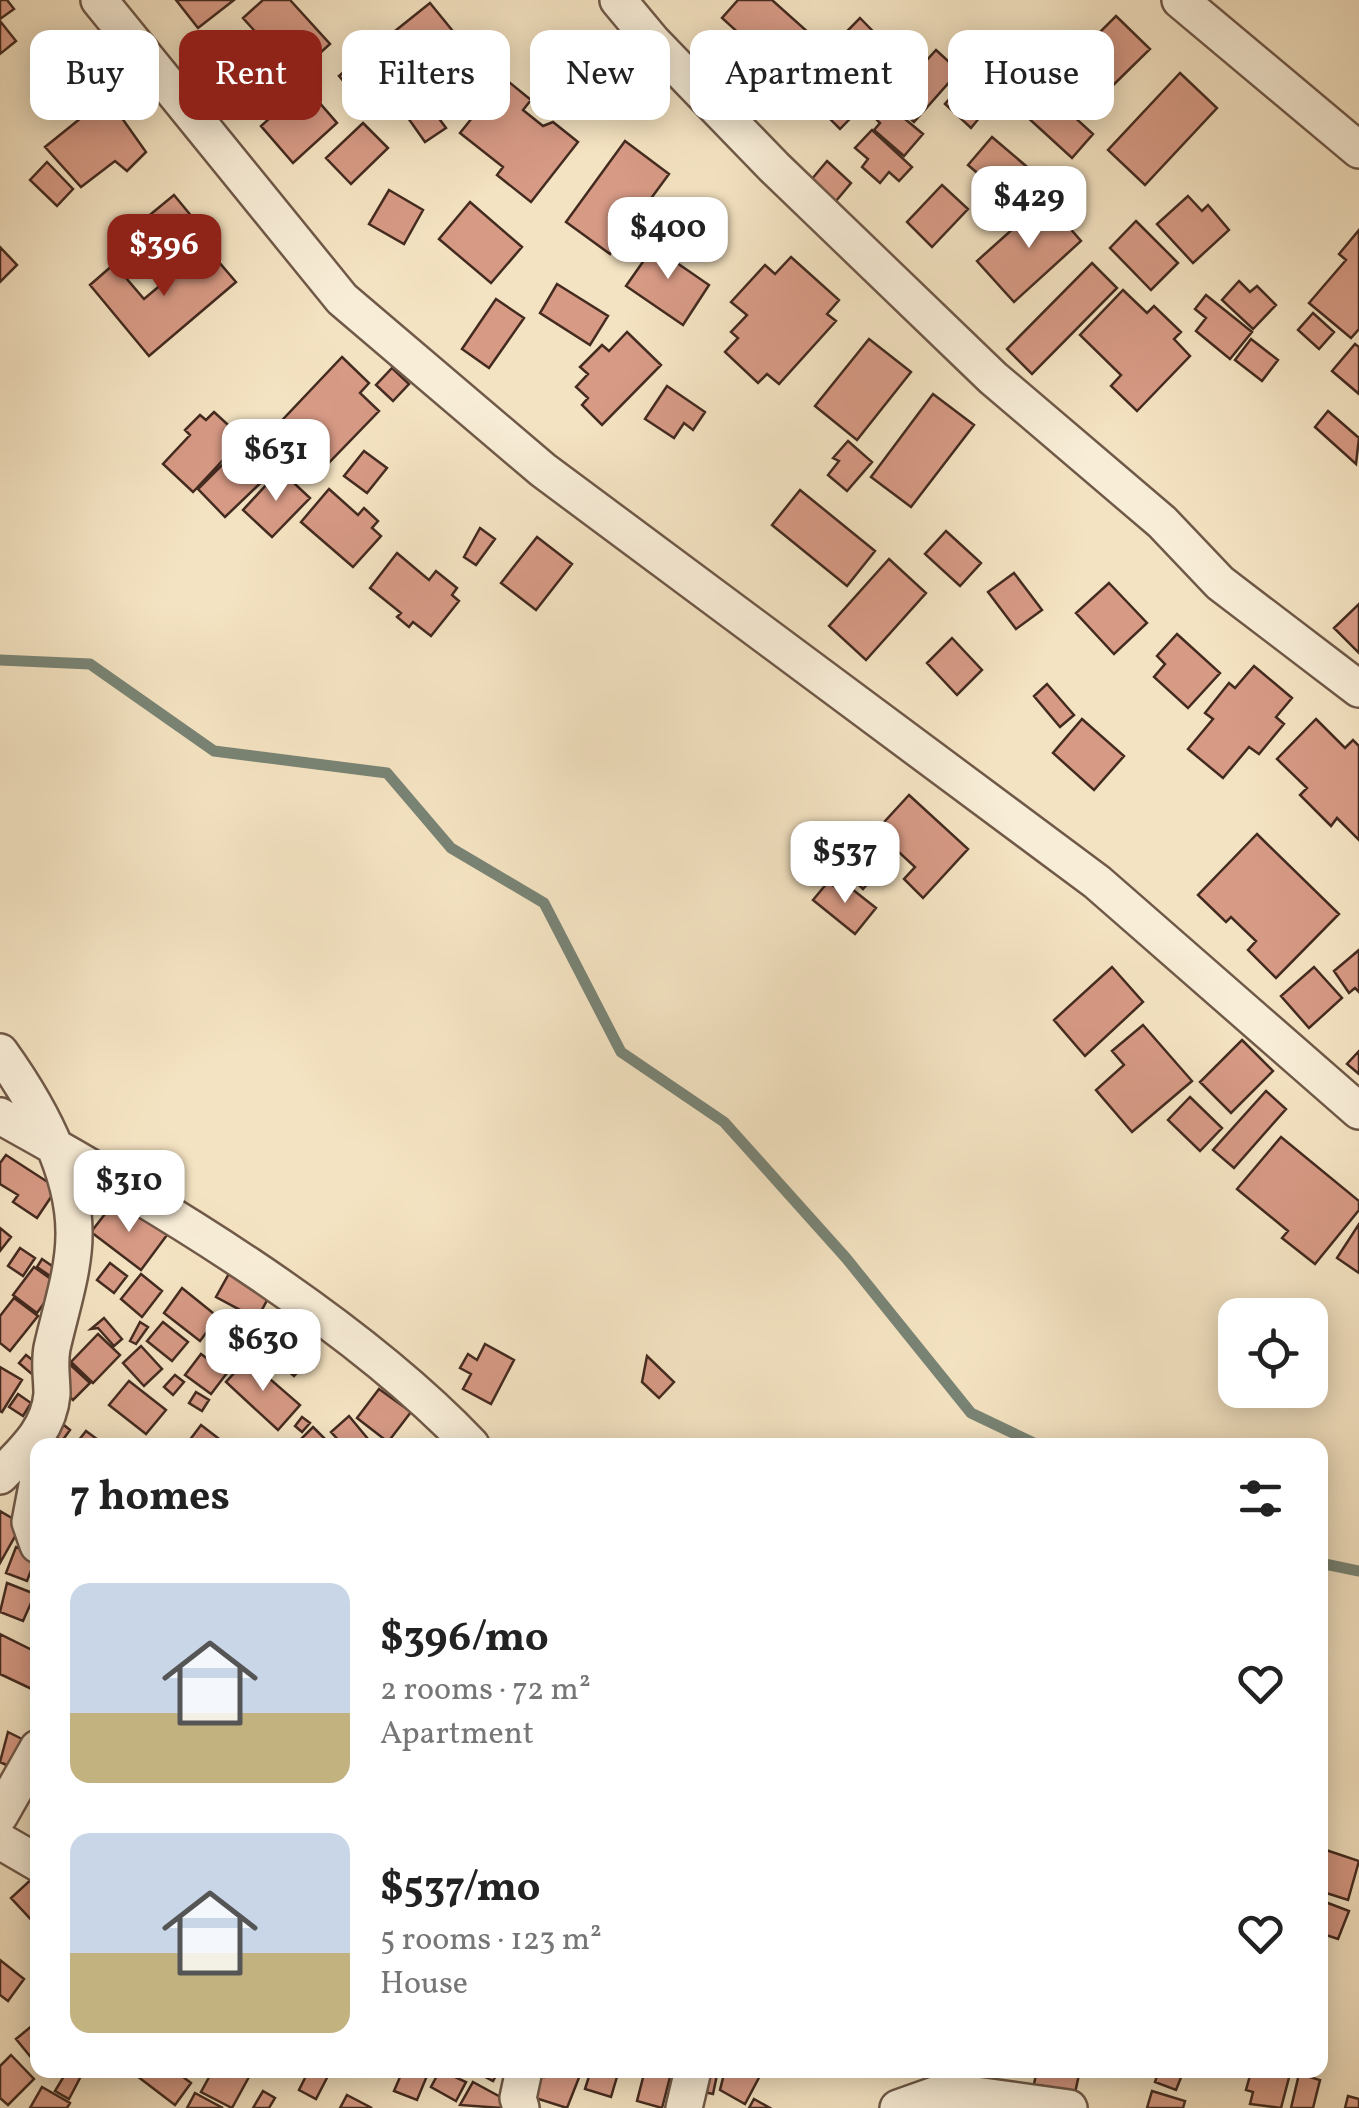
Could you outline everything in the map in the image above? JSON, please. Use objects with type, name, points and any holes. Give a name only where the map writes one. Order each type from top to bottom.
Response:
[{"type":"street","points":[[99,0],[342,298],[543,470],[1097,882],[1359,1111]]},
{"type":"street","points":[[618,0],[652,42],[774,167],[993,378],[1162,522],[1220,584],[1359,690]]},
{"type":"street","points":[[1180,0],[1359,150]]},
{"type":"street","points":[[0,1052],[22,1083],[51,1144],[72,1202],[74,1238],[50,1361],[47,1430]]},
{"type":"street","points":[[0,1116],[242,1264],[378,1360],[430,1402],[464,1438]]},
{"type":"street","points":[[0,1476],[30,1444]]},
{"type":"street","points":[[0,1815],[30,1762]]},
{"type":"street","points":[[0,1840],[30,1858]]},
{"type":"street","points":[[521,2108],[518,2098],[522,2078]]},
{"type":"street","points":[[684,2108],[692,2078]]},
{"type":"street","points":[[898,2108],[946,2091],[1070,2108]]},
{"type":"building","points":[[0,0],[7,0],[14,9],[0,19]]},
{"type":"building","points":[[176,0],[234,0],[198,28]]},
{"type":"building","points":[[263,0],[290,0],[317,30],[254,30],[243,18]]},
{"type":"building","points":[[738,0],[772,0],[806,30],[735,30],[722,18]]},
{"type":"building","points":[[430,3],[452,30],[396,30]]},
{"type":"building","points":[[1116,16],[1150,49],[1114,84],[1114,30],[1102,30]]},
{"type":"building","points":[[860,18],[872,30],[848,30]]},
{"type":"building","points":[[0,21],[16,41],[0,54]]},
{"type":"building","points":[[322,35],[330,44],[322,51]]},
{"type":"building","points":[[936,50],[948,61],[948,83],[928,106],[928,59]]},
{"type":"building","points":[[1180,73],[1217,108],[1145,185],[1108,150]]},
{"type":"building","points":[[510,83],[530,99],[523,110],[530,120],[543,126],[553,122],[578,142],[531,202],[497,175],[503,167],[460,133],[470,120],[510,120]]},
{"type":"building","points":[[322,106],[337,123],[293,163],[261,126],[268,120],[322,120]]},
{"type":"building","points":[[78,120],[123,120],[146,152],[127,171],[115,161],[81,187],[45,147]]},
{"type":"building","points":[[410,120],[440,120],[446,128],[425,142]]},
{"type":"building","points":[[831,120],[849,120],[840,129]]},
{"type":"building","points":[[877,120],[906,120],[923,134],[904,156],[874,130],[880,123]]},
{"type":"building","points":[[1030,120],[1078,120],[1093,134],[1072,158]]},
{"type":"building","points":[[363,123],[388,148],[351,184],[326,158]]},
{"type":"building","points":[[872,130],[912,167],[899,181],[889,172],[880,183],[862,167],[868,159],[855,148]]},
{"type":"building","points":[[992,137],[1033,172],[1009,200],[968,165]]},
{"type":"building","points":[[625,141],[669,174],[610,254],[566,222]]},
{"type":"building","points":[[827,161],[851,183],[836,201],[811,180]]},
{"type":"building","points":[[47,162],[73,189],[57,206],[30,180]]},
{"type":"building","points":[[942,185],[968,209],[932,247],[907,222]]},
{"type":"building","points":[[389,190],[423,210],[404,244],[369,224]]},
{"type":"building","points":[[174,195],[207,235],[167,268],[134,228]]},
{"type":"building","points":[[1188,196],[1202,211],[1208,205],[1229,230],[1193,263],[1157,224]]},
{"type":"building","points":[[1045,200],[1081,241],[1014,302],[977,261]]},
{"type":"building","points":[[470,202],[522,247],[491,283],[439,239]]},
{"type":"building","points":[[1136,221],[1178,263],[1151,290],[1110,248]]},
{"type":"building","points":[[1359,230],[1359,329],[1351,338],[1309,303],[1346,260],[1339,254]]},
{"type":"building","points":[[661,236],[684,252],[677,263],[709,285],[683,325],[626,286]]},
{"type":"building","points":[[0,247],[17,265],[0,282]]},
{"type":"building","points":[[206,247],[236,282],[149,356],[90,285],[114,264],[144,299]]},
{"type":"building","points":[[791,257],[839,300],[827,314],[836,321],[779,384],[767,374],[758,383],[725,352],[738,338],[731,332],[747,315],[731,302],[765,265],[775,274]]},
{"type":"building","points":[[1092,263],[1117,288],[1032,374],[1007,349]]},
{"type":"building","points":[[1239,281],[1250,292],[1257,286],[1276,305],[1253,329],[1222,300]]},
{"type":"building","points":[[557,284],[608,316],[590,345],[540,313]]},
{"type":"building","points":[[1123,290],[1147,313],[1154,306],[1181,332],[1174,339],[1190,356],[1137,411],[1111,386],[1121,375],[1080,335]]},
{"type":"building","points":[[1206,295],[1252,332],[1230,359],[1196,331],[1206,318],[1195,309]]},
{"type":"building","points":[[496,299],[524,318],[489,368],[462,349]]},
{"type":"building","points":[[1313,313],[1334,332],[1319,349],[1298,330]]},
{"type":"building","points":[[627,332],[661,365],[602,425],[582,405],[588,398],[576,387],[588,374],[580,367],[602,345],[609,351]]},
{"type":"building","points":[[869,339],[911,372],[857,440],[815,406]]},
{"type":"building","points":[[1251,339],[1278,360],[1262,381],[1235,360]]},
{"type":"building","points":[[1355,344],[1359,347],[1359,394],[1332,371]]},
{"type":"building","points":[[342,357],[369,383],[360,393],[379,411],[317,475],[271,432]]},
{"type":"building","points":[[392,368],[409,384],[393,401],[376,385]]},
{"type":"building","points":[[667,386],[705,412],[693,430],[684,423],[674,438],[645,419]]},
{"type":"building","points":[[933,394],[974,425],[911,507],[871,477]]},
{"type":"building","points":[[1328,411],[1359,438],[1356,464],[1315,427]]},
{"type":"building","points":[[214,412],[238,434],[232,440],[237,445],[193,492],[163,464],[190,435],[185,430],[200,415],[206,420]]},
{"type":"building","points":[[848,441],[872,462],[847,491],[828,475],[839,461],[833,458]]},
{"type":"building","points":[[245,442],[273,471],[225,517],[198,489]]},
{"type":"building","points":[[364,451],[387,468],[367,493],[344,476]]},
{"type":"building","points":[[280,470],[310,498],[272,537],[243,510]]},
{"type":"building","points":[[329,489],[358,515],[364,508],[378,521],[372,528],[381,536],[353,567],[301,522]]},
{"type":"building","points":[[800,490],[875,551],[847,586],[772,525]]},
{"type":"building","points":[[480,528],[495,539],[476,565],[464,557]]},
{"type":"building","points":[[946,531],[981,563],[960,586],[925,554]]},
{"type":"building","points":[[537,537],[572,564],[536,610],[501,583]]},
{"type":"building","points":[[397,553],[429,580],[436,571],[457,588],[452,595],[459,601],[431,636],[413,622],[409,627],[397,617],[401,613],[370,588]]},
{"type":"building","points":[[889,559],[926,593],[866,660],[829,626]]},
{"type":"building","points":[[1014,573],[1042,610],[1016,629],[988,592]]},
{"type":"building","points":[[1109,583],[1147,623],[1114,654],[1076,613]]},
{"type":"building","points":[[1359,604],[1359,653],[1334,628]]},
{"type":"building","points":[[1177,634],[1220,673],[1188,708],[1154,677],[1165,664],[1157,656]]},
{"type":"building","points":[[952,638],[982,670],[957,695],[927,663]]},
{"type":"building","points":[[1254,666],[1292,698],[1276,717],[1284,724],[1259,754],[1249,747],[1223,778],[1188,749],[1213,719],[1205,713],[1229,683],[1235,688]]},
{"type":"building","points":[[1047,684],[1074,715],[1060,727],[1034,696]]},
{"type":"building","points":[[1082,719],[1124,756],[1094,790],[1053,753]]},
{"type":"building","points":[[1316,719],[1345,748],[1353,740],[1359,746],[1359,840],[1337,818],[1331,826],[1300,795],[1307,788],[1277,759]]},
{"type":"building","points":[[909,795],[968,849],[923,898],[904,879],[915,867],[876,831]]},
{"type":"building","points":[[1257,834],[1339,914],[1276,978],[1248,950],[1256,941],[1231,917],[1226,922],[1198,895]]},
{"type":"building","points":[[862,841],[886,863],[863,889],[839,867]]},
{"type":"building","points":[[828,882],[842,892],[847,885],[876,908],[855,934],[813,900]]},
{"type":"building","points":[[1359,950],[1359,992],[1355,988],[1349,993],[1334,971]]},
{"type":"building","points":[[1112,967],[1143,1002],[1085,1056],[1054,1020]]},
{"type":"building","points":[[1314,967],[1342,998],[1309,1028],[1281,996]]},
{"type":"building","points":[[1143,1025],[1192,1081],[1132,1132],[1096,1090],[1124,1065],[1112,1051]]},
{"type":"building","points":[[1242,1040],[1273,1071],[1231,1113],[1200,1082]]},
{"type":"building","points":[[1359,1051],[1359,1074],[1347,1064]]},
{"type":"building","points":[[1266,1091],[1286,1109],[1234,1168],[1213,1150]]},
{"type":"building","points":[[1190,1097],[1222,1128],[1200,1151],[1168,1120]]},
{"type":"building","points":[[1281,1137],[1359,1201],[1359,1210],[1315,1264],[1282,1238],[1288,1231],[1237,1189]]},
{"type":"building","points":[[6,1155],[57,1188],[37,1218],[13,1202],[18,1195],[0,1184],[0,1163]]},
{"type":"building","points":[[112,1205],[121,1212],[126,1205],[167,1235],[141,1270],[91,1232]]},
{"type":"building","points":[[1359,1224],[1359,1273],[1337,1258]]},
{"type":"building","points":[[0,1228],[11,1237],[0,1251]]},
{"type":"building","points":[[20,1248],[35,1258],[23,1276],[8,1266]]},
{"type":"building","points":[[42,1259],[61,1272],[56,1280],[37,1267]]},
{"type":"building","points":[[110,1263],[127,1276],[114,1293],[97,1280]]},
{"type":"building","points":[[34,1267],[58,1284],[37,1313],[13,1295]]},
{"type":"building","points":[[231,1270],[272,1291],[257,1319],[216,1297]]},
{"type":"building","points":[[141,1274],[162,1291],[142,1317],[121,1299]]},
{"type":"building","points":[[182,1288],[218,1317],[200,1341],[164,1313]]},
{"type":"building","points":[[14,1298],[38,1316],[10,1351],[0,1343],[0,1316]]},
{"type":"building","points":[[104,1318],[122,1339],[114,1346],[98,1328],[91,1329]]},
{"type":"building","points":[[140,1322],[148,1327],[136,1344],[130,1341]]},
{"type":"building","points":[[163,1322],[188,1342],[172,1361],[147,1341]]},
{"type":"building","points":[[258,1326],[271,1333],[260,1354],[247,1347]]},
{"type":"building","points":[[98,1334],[120,1355],[93,1383],[71,1362]]},
{"type":"building","points":[[289,1335],[313,1356],[294,1376],[271,1356]]},
{"type":"building","points":[[485,1344],[514,1360],[491,1404],[463,1389],[471,1374],[460,1368],[468,1354],[477,1360]]},
{"type":"building","points":[[141,1346],[162,1369],[144,1386],[123,1363]]},
{"type":"building","points":[[201,1354],[227,1373],[211,1394],[185,1375]]},
{"type":"building","points":[[26,1355],[40,1366],[33,1375],[19,1363]]},
{"type":"building","points":[[647,1356],[674,1382],[659,1398],[642,1382]]},
{"type":"building","points":[[64,1359],[90,1383],[73,1400],[60,1388]]},
{"type":"building","points":[[247,1359],[300,1405],[278,1430],[226,1382]]},
{"type":"building","points":[[0,1367],[22,1380],[2,1412],[0,1411]]},
{"type":"building","points":[[175,1375],[184,1382],[173,1395],[164,1387]]},
{"type":"building","points":[[129,1381],[166,1410],[146,1434],[109,1405]]},
{"type":"building","points":[[379,1389],[411,1412],[391,1438],[383,1438],[357,1418]]},
{"type":"building","points":[[196,1392],[209,1400],[202,1411],[189,1403]]},
{"type":"building","points":[[18,1394],[31,1403],[23,1416],[9,1407]]},
{"type":"building","points":[[349,1416],[367,1438],[337,1438],[331,1432]]},
{"type":"building","points":[[302,1417],[310,1423],[302,1432],[295,1426]]},
{"type":"building","points":[[64,1425],[70,1430],[64,1438],[55,1436]]},
{"type":"building","points":[[201,1425],[218,1438],[191,1438]]},
{"type":"building","points":[[313,1427],[324,1438],[302,1438]]},
{"type":"building","points":[[0,1511],[22,1524],[0,1563]]},
{"type":"building","points":[[16,1547],[30,1552],[27,1581],[6,1573]]},
{"type":"building","points":[[7,1583],[30,1592],[30,1605],[23,1621],[0,1612]]},
{"type":"building","points":[[0,1634],[30,1649],[30,1688],[0,1674]]},
{"type":"building","points":[[8,1732],[30,1743],[17,1770],[0,1762]]},
{"type":"building","points":[[1328,1851],[1359,1861],[1348,1900],[1328,1894]]},
{"type":"building","points":[[30,1881],[30,1918],[11,1898]]},
{"type":"building","points":[[1328,1903],[1349,1911],[1338,1939],[1328,1936]]},
{"type":"building","points":[[0,1960],[24,1979],[8,2001],[0,1995]]},
{"type":"building","points":[[30,2027],[30,2056],[16,2039]]},
{"type":"building","points":[[11,2055],[34,2079],[8,2105],[0,2098],[0,2066]]},
{"type":"building","points":[[63,2078],[80,2078],[69,2099],[55,2091]]},
{"type":"building","points":[[140,2078],[184,2078],[191,2083],[175,2105]]},
{"type":"building","points":[[209,2078],[248,2078],[232,2108],[201,2092]]},
{"type":"building","points":[[305,2078],[327,2078],[316,2099],[299,2090]]},
{"type":"building","points":[[400,2078],[426,2078],[417,2100],[394,2091]]},
{"type":"building","points":[[436,2078],[466,2082],[456,2101],[431,2087]]},
{"type":"building","points":[[536,2078],[579,2078],[567,2108],[529,2096]]},
{"type":"building","points":[[588,2078],[617,2078],[611,2097],[585,2089]]},
{"type":"building","points":[[643,2078],[670,2078],[662,2108],[637,2101]]},
{"type":"building","points":[[697,2078],[716,2078],[713,2094],[695,2090]]},
{"type":"building","points":[[723,2078],[759,2078],[745,2104],[720,2090]]},
{"type":"building","points":[[1035,2078],[1078,2078],[1075,2093],[1034,2084]]},
{"type":"building","points":[[1156,2078],[1181,2078],[1176,2090],[1155,2082]]},
{"type":"building","points":[[1249,2078],[1289,2078],[1281,2108],[1250,2104],[1253,2092],[1246,2090]]},
{"type":"building","points":[[1298,2078],[1320,2080],[1313,2108],[1291,2108]]},
{"type":"building","points":[[473,2082],[506,2100],[502,2108],[460,2105]]},
{"type":"building","points":[[42,2087],[70,2103],[67,2108],[30,2108]]},
{"type":"building","points":[[263,2091],[275,2098],[269,2108],[253,2108]]},
{"type":"building","points":[[1152,2091],[1185,2101],[1183,2108],[1147,2108]]},
{"type":"building","points":[[195,2093],[223,2108],[187,2108]]},
{"type":"building","points":[[347,2095],[372,2108],[340,2108]]},
{"type":"building","points":[[1348,2096],[1359,2099],[1359,2108],[1345,2108]]},
{"type":"building","points":[[754,2099],[770,2108],[749,2108]]},
{"type":"waterway","points":[[0,660],[90,664],[214,751],[387,773],[451,848],[544,903],[621,1052],[724,1122],[846,1258],[971,1413],[1023,1438]]},
{"type":"waterway","points":[[1328,1565],[1359,1571]]}]
